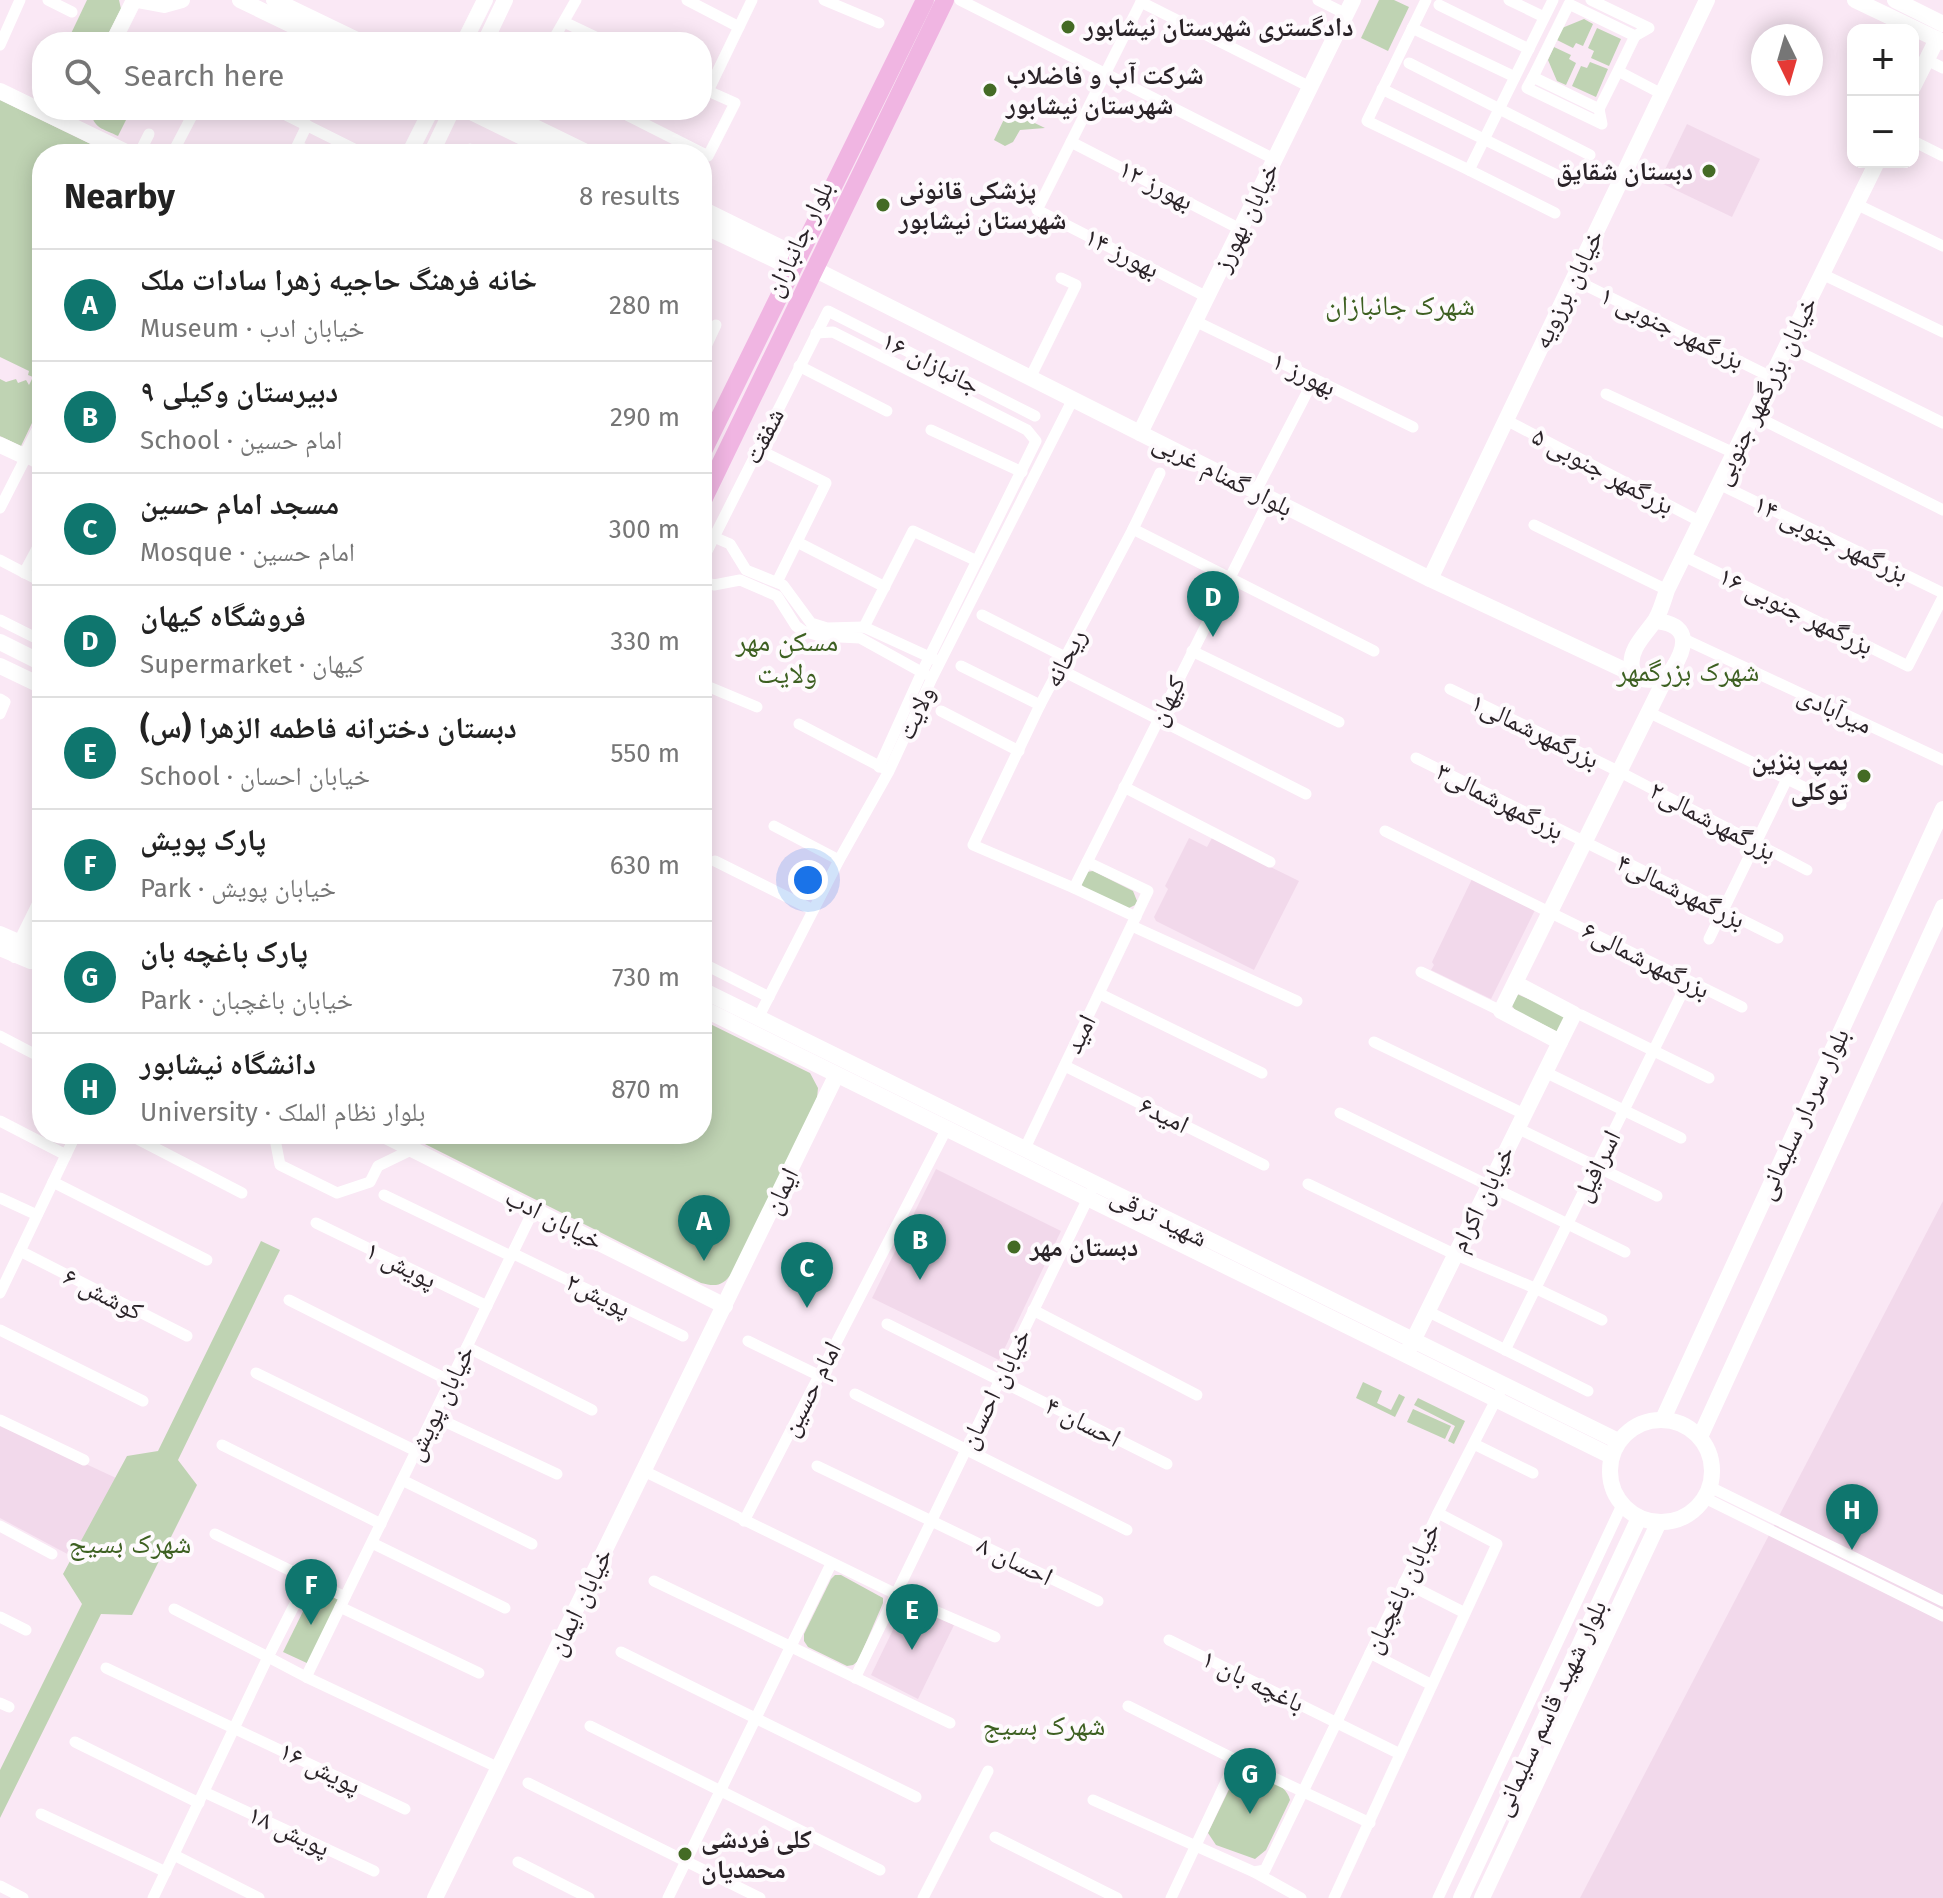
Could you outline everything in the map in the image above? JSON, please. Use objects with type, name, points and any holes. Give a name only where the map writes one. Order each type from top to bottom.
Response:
[{"type":"main road","points":[[118,32],[136,0],[164,5],[182,0]]},
{"type":"main road","points":[[240,0],[306,32]]},
{"type":"main road","points":[[274,0],[340,32]]},
{"type":"main road","points":[[469,32],[485,0]]},
{"type":"main road","points":[[490,32],[505,0]]},
{"type":"main road","name":"بلوار جانبازان","points":[[712,481],[814,269],[857,158],[925,0]]},
{"type":"main road","name":"بلوار جانبازان","points":[[712,432],[739,377],[788,259],[857,158],[945,0]]},
{"type":"main road","name":"خیابان برزویه","points":[[1430,579],[1707,0]]},
{"type":"main road","points":[[1855,0],[1941,29]]},
{"type":"main road","points":[[1895,0],[1941,29]]},
{"type":"main road","name":"خیابان بهورز","points":[[1140,433],[1349,7]]},
{"type":"main road","points":[[1919,75],[1941,29]]},
{"type":"main road","points":[[8,91],[32,104]]},
{"type":"main road","points":[[61,120],[109,144]]},
{"type":"main road","points":[[72,126],[75,120]]},
{"type":"main road","points":[[413,144],[423,120]]},
{"type":"main road","points":[[436,144],[447,120]]},
{"type":"main road","points":[[487,120],[537,144]]},
{"type":"main road","points":[[520,120],[570,144]]},
{"type":"main road","name":"خیابان بزرگمهر جنوبی","points":[[1655,621],[1667,590],[1874,168]]},
{"type":"main road","points":[[712,215],[788,259]]},
{"type":"main road","points":[[712,229],[788,259]]},
{"type":"main road","name":"بلوار گمنام غربی","points":[[814,269],[1430,579],[1638,677]]},
{"type":"main road","points":[[739,377],[758,386]]},
{"type":"main road","points":[[0,445],[26,457],[32,445]]},
{"type":"main road","points":[[1560,1042],[1501,1011],[1648,712],[1672,670],[1684,639],[1679,628],[1655,621],[1642,637],[1631,667],[1649,696],[1648,712]]},
{"type":"main road","points":[[0,642],[32,658]]},
{"type":"main road","points":[[5,670],[32,682]]},
{"type":"main road","points":[[1638,677],[1650,680],[1667,675]]},
{"type":"main road","name":"بلوار سردار سلیمانی","points":[[1663,1419],[1943,809]]},
{"type":"main road","name":"بلوار سردار سلیمانی","points":[[1700,1437],[1943,907]]},
{"type":"main road","points":[[12,949],[32,916]]},
{"type":"main road","points":[[0,934],[12,949],[32,953]]},
{"type":"main road","points":[[1515,983],[1574,1014]]},
{"type":"main road","name":"شهید ترقی","points":[[712,995],[1024,1150],[1090,1192]]},
{"type":"main road","name":"شهید ترقی","points":[[712,1013],[946,1130],[1090,1192],[1614,1448]]},
{"type":"main road","name":"خیابان اکرام","points":[[1409,1349],[1574,1014]]},
{"type":"main road","points":[[802,1058],[816,1076],[822,1107]]},
{"type":"main road","name":"ایمان","points":[[725,1306],[836,1076]]},
{"type":"main road","name":"خیابان ادب","points":[[403,1144],[725,1306]]},
{"type":"main road","name":"خیابان ایمان","points":[[435,1898],[725,1306]]},
{"type":"main road","points":[[1663,1419],[1683,1424],[1700,1437],[1711,1461],[1707,1493],[1685,1516],[1659,1522],[1639,1518],[1622,1505],[1612,1490],[1609,1474],[1614,1448],[1630,1429],[1646,1421],[1663,1419]]},
{"type":"main road","name":"بلوار شهید قاسم سلیمانی","points":[[1461,1898],[1639,1518]]},
{"type":"main road","name":"بلوار شهید قاسم سلیمانی","points":[[1482,1898],[1659,1522]]},
{"type":"street","points":[[0,45],[20,0]]},
{"type":"street","points":[[48,0],[72,12]]},
{"type":"street","points":[[558,32],[576,0]]},
{"type":"street","points":[[687,0],[739,27]]},
{"type":"street","points":[[712,77],[752,0]]},
{"type":"street","points":[[824,0],[879,23]]},
{"type":"street","points":[[960,0],[1274,159]]},
{"type":"street","points":[[1318,0],[1349,7]]},
{"type":"street","points":[[1426,0],[1367,121],[1555,213]]},
{"type":"street","points":[[1509,0],[1544,17]]},
{"type":"street","points":[[1469,170],[1553,0]]},
{"type":"street","points":[[1591,0],[1649,28],[1635,36],[1599,109],[1533,77],[1570,2],[1635,36]]},
{"type":"street","points":[[1071,142],[1141,1],[1310,87]]},
{"type":"street","points":[[1439,5],[1529,49]]},
{"type":"street","points":[[564,22],[585,32]]},
{"type":"street","points":[[1412,28],[1515,77]]},
{"type":"street","points":[[1927,60],[1943,68]]},
{"type":"street","points":[[1409,63],[1590,155]]},
{"type":"street","points":[[1618,71],[1662,94]]},
{"type":"street","points":[[1382,89],[1575,184]]},
{"type":"street","points":[[712,93],[735,103],[712,148]]},
{"type":"street","points":[[177,144],[190,120]]},
{"type":"street","points":[[297,120],[344,144]]},
{"type":"street","points":[[637,120],[684,144]]},
{"type":"street","points":[[298,144],[307,125]]},
{"type":"street","points":[[144,144],[149,134]]},
{"type":"street","name":"بهورز ۱۴","points":[[1071,142],[1037,210],[1207,297]]},
{"type":"street","name":"بهورز ۱۲","points":[[1071,142],[1240,229]]},
{"type":"street","points":[[1919,144],[1943,156]]},
{"type":"street","points":[[1856,204],[1943,246]]},
{"type":"street","points":[[1822,274],[1943,332]]},
{"type":"street","points":[[1030,378],[1076,285],[1061,278]]},
{"type":"street","name":"بزرگمهر جنوبی ۱","points":[[1573,279],[1771,377]]},
{"type":"street","name":"شفقت","points":[[712,541],[828,311]]},
{"type":"street","name":"جانبازان ۱۶","points":[[828,311],[1035,416]]},
{"type":"street","name":"بهورز ۱","points":[[1195,321],[1413,427]]},
{"type":"street","points":[[712,334],[716,325]]},
{"type":"street","points":[[714,537],[730,544],[746,570],[783,585],[811,623],[862,633],[934,660],[977,561],[1036,441],[1027,430],[833,332],[816,333]]},
{"type":"street","points":[[1787,346],[1943,423]]},
{"type":"street","points":[[799,366],[887,411]]},
{"type":"street","name":"کیهان","points":[[1087,862],[1228,578],[1314,379]]},
{"type":"street","points":[[1606,394],[1734,453]]},
{"type":"street","name":"ولایت","points":[[758,1018],[884,769],[934,660],[1073,399]]},
{"type":"street","points":[[1753,415],[1943,510]]},
{"type":"street","name":"بزرگمهر جنوبی ۵","points":[[1506,420],[1701,522]]},
{"type":"street","points":[[931,430],[1022,472]]},
{"type":"street","points":[[757,449],[826,483],[777,582]]},
{"type":"street","points":[[0,508],[26,457],[32,460]]},
{"type":"street","name":"ریحانه","points":[[1074,888],[973,845],[1040,705],[1160,473]]},
{"type":"street","name":"بزرگمهر جنوبی ۱۴","points":[[1719,484],[1943,595]]},
{"type":"street","points":[[1534,525],[1667,590]]},
{"type":"street","points":[[1133,529],[1374,651]]},
{"type":"street","points":[[862,633],[913,531],[977,561]]},
{"type":"street","points":[[797,542],[885,587]]},
{"type":"street","name":"بزرگمهر جنوبی ۱۶","points":[[1684,556],[1908,666],[1943,595]]},
{"type":"street","points":[[24,573],[32,558]]},
{"type":"street","points":[[0,560],[32,577]]},
{"type":"street","points":[[712,584],[740,580],[777,596],[796,626],[803,631],[820,636],[862,633],[927,675]]},
{"type":"street","points":[[982,615],[1065,657]]},
{"type":"street","points":[[0,620],[32,636]]},
{"type":"street","name":"میرآبادی","points":[[1684,639],[1943,760]]},
{"type":"street","points":[[1192,651],[1339,722]]},
{"type":"street","points":[[961,666],[1040,705]]},
{"type":"street","points":[[1059,669],[1306,794]]},
{"type":"street","points":[[712,688],[757,707]]},
{"type":"street","name":"بزرگمهرشمالی۱","points":[[1450,689],[1620,772]]},
{"type":"street","points":[[0,714],[2,700]]},
{"type":"street","points":[[941,711],[1019,751]]},
{"type":"street","points":[[1648,712],[1841,805]]},
{"type":"street","points":[[799,724],[884,769]]},
{"type":"street","name":"بزرگمهرشمالی۳","points":[[1416,758],[1584,844]]},
{"type":"street","name":"بزرگمهرشمالی۲","points":[[1620,772],[1807,870]]},
{"type":"street","points":[[1709,939],[1787,779]]},
{"type":"street","points":[[1124,787],[1270,862]]},
{"type":"street","points":[[774,826],[839,860]]},
{"type":"street","name":"بزرگمهرشمالی۶","points":[[1385,831],[1742,1007]]},
{"type":"street","name":"بزرگمهرشمالی۴","points":[[1584,844],[1778,938]]},
{"type":"street","points":[[715,861],[813,910]]},
{"type":"street","points":[[1087,862],[1074,888],[1134,922],[1297,1001]]},
{"type":"street","name":"امید","points":[[1024,1150],[1148,891],[1087,862]]},
{"type":"street","points":[[712,968],[769,997]]},
{"type":"street","points":[[1421,972],[1501,1011]]},
{"type":"street","name":"اسرافیل","points":[[1505,1350],[1688,981]]},
{"type":"street","points":[[1100,994],[1262,1073]]},
{"type":"street","points":[[1574,1014],[1709,1078]]},
{"type":"street","points":[[0,1036],[32,1053]]},
{"type":"street","points":[[1374,1042],[1521,1121],[1596,1168],[1657,1196]]},
{"type":"street","name":"امید۶","points":[[1065,1066],[1264,1165]]},
{"type":"street","points":[[1545,1072],[1681,1138]]},
{"type":"street","points":[[1340,1113],[1625,1252]]},
{"type":"street","points":[[0,1121],[32,1137]]},
{"type":"street","name":"امام حسین","points":[[744,1521],[946,1130]]},
{"type":"street","points":[[45,1144],[66,1155]]},
{"type":"street","points":[[2,1284],[71,1144]]},
{"type":"street","points":[[147,1144],[242,1193]]},
{"type":"street","points":[[276,1144],[280,1165],[337,1193],[370,1182],[378,1166],[413,1149]]},
{"type":"street","points":[[53,1182],[207,1260]]},
{"type":"street","points":[[1308,1184],[1602,1320]]},
{"type":"street","name":"خیابان احسان","points":[[855,1678],[1090,1192]]},
{"type":"street","name":"پویش۲","points":[[384,1195],[683,1336]]},
{"type":"street","points":[[0,1198],[37,1215]]},
{"type":"street","name":"خیابان پویش","points":[[306,1677],[534,1209]]},
{"type":"street","name":"پویش ۱","points":[[316,1223],[487,1306]]},
{"type":"street","name":"کوشش ۶","points":[[20,1251],[187,1336]]},
{"type":"street","points":[[289,1300],[450,1381]]},
{"type":"street","points":[[1033,1310],[1197,1395]]},
{"type":"street","points":[[1427,1311],[1588,1391]]},
{"type":"street","name":"احسان ۴","points":[[887,1324],[1167,1464]]},
{"type":"street","points":[[0,1330],[143,1401]]},
{"type":"street","points":[[748,1341],[818,1375]]},
{"type":"street","points":[[467,1347],[592,1410]]},
{"type":"street","points":[[256,1373],[416,1451]]},
{"type":"street","name":"خیابان باغچبان","points":[[1254,1872],[1265,1870],[1404,1582],[1500,1393]]},
{"type":"street","points":[[855,1394],[1127,1530]]},
{"type":"street","points":[[433,1416],[557,1474]]},
{"type":"street","points":[[0,1420],[84,1460]]},
{"type":"street","points":[[1474,1444],[1533,1473]]},
{"type":"street","points":[[222,1445],[381,1524]]},
{"type":"street","name":"احسان ۸","points":[[817,1466],[1098,1601]]},
{"type":"street","points":[[644,1471],[831,1564],[995,1637]]},
{"type":"street","points":[[402,1480],[532,1544]]},
{"type":"street","points":[[1707,1493],[1943,1601]]},
{"type":"street","points":[[1707,1493],[1943,1616]]},
{"type":"street","points":[[1438,1898],[1622,1505]]},
{"type":"street","points":[[1334,1898],[1497,1544],[1438,1513]]},
{"type":"street","points":[[0,1526],[52,1554]]},
{"type":"street","points":[[215,1534],[308,1578],[343,1602],[479,1673]]},
{"type":"street","points":[[372,1543],[505,1608]]},
{"type":"street","points":[[668,1898],[831,1564]]},
{"type":"street","points":[[153,1898],[308,1578]]},
{"type":"street","points":[[654,1581],[950,1723]]},
{"type":"street","points":[[1404,1582],[1465,1613]]},
{"type":"street","points":[[174,1609],[306,1677],[499,1768]]},
{"type":"street","points":[[0,1617],[26,1630]]},
{"type":"street","name":"باغچه بان ۱","points":[[1169,1640],[1400,1754]]},
{"type":"street","points":[[621,1652],[916,1797]]},
{"type":"street","points":[[1370,1653],[1432,1685]]},
{"type":"street","name":"پویش ۱۶","points":[[106,1668],[405,1809]]},
{"type":"street","points":[[1128,1706],[1370,1823]]},
{"type":"street","points":[[590,1726],[880,1870]]},
{"type":"street","name":"پویش ۱۸","points":[[75,1742],[374,1871]]},
{"type":"street","points":[[1171,1898],[1230,1773],[1244,1764]]},
{"type":"street","points":[[923,1898],[988,1771]]},
{"type":"street","points":[[528,1783],[760,1898]]},
{"type":"street","points":[[1093,1800],[1254,1872],[1301,1898]]},
{"type":"street","points":[[41,1814],[166,1872]]},
{"type":"street","points":[[995,1837],[1117,1898]]},
{"type":"street","points":[[174,1855],[259,1898]]},
{"type":"street","points":[[518,1862],[589,1898]]},
{"type":"street","points":[[0,1886],[23,1898]]},
{"type":"shaded area","name":"دبستان شقایق","points":[[1687,124],[1760,159],[1732,217],[1659,182]]},
{"type":"shaded area","points":[[1189,838],[1207,847],[1212,838],[1299,881],[1254,970],[1156,921],[1154,917],[1168,889],[1165,886]]},
{"type":"shaded area","points":[[1472,879],[1535,910],[1491,999],[1431,970]]},
{"type":"shaded area","points":[[936,1169],[1061,1231],[999,1360],[872,1298]]},
{"type":"shaded area","points":[[1943,1201],[1943,1898],[1580,1898]]},
{"type":"shaded area","points":[[0,1424],[116,1478],[73,1557],[0,1518]]},
{"type":"shaded area","points":[[906,1603],[954,1625],[918,1699],[871,1675]]},
{"type":"green space","points":[[87,0],[119,0],[121,9],[109,32],[72,32]]},
{"type":"green space","points":[[1379,0],[1394,0],[1409,7],[1388,51],[1361,38]]},
{"type":"green space","points":[[1584,19],[1593,24],[1583,46],[1576,43],[1573,48],[1557,40],[1562,28]]},
{"type":"green space","points":[[1597,28],[1621,39],[1609,66],[1591,58],[1594,51],[1588,48]]},
{"type":"green space","points":[[1554,47],[1571,55],[1569,59],[1576,63],[1566,85],[1557,81],[1548,60]]},
{"type":"green space","points":[[1590,62],[1608,69],[1596,97],[1572,86],[1581,66],[1587,68]]},
{"type":"green space","points":[[0,100],[32,116],[32,120],[41,120],[90,144],[32,144],[32,377],[28,375],[29,371],[0,357]]},
{"type":"green space","points":[[1012,112],[1045,128],[1020,130],[1013,142],[1005,146],[994,140],[1007,113]]},
{"type":"green space","points":[[94,120],[126,120],[118,136]]},
{"type":"green space","points":[[0,379],[6,382],[16,379],[18,383],[26,380],[29,385],[32,379],[32,423],[21,446],[0,436]]},
{"type":"green space","points":[[1093,871],[1133,891],[1137,901],[1135,905],[1127,909],[1085,889],[1081,884],[1086,872]]},
{"type":"green space","points":[[1517,994],[1565,1015],[1561,1031],[1516,1011],[1512,1006]]},
{"type":"green space","points":[[712,1025],[810,1073],[818,1088],[817,1098],[732,1273],[719,1284],[701,1283],[425,1144],[712,1144]]},
{"type":"green space","points":[[261,1241],[280,1250],[178,1460],[197,1485],[132,1615],[101,1614],[0,1818],[0,1770],[82,1604],[63,1574],[127,1456],[158,1451]]},
{"type":"green space","points":[[1363,1382],[1382,1391],[1377,1403],[1391,1410],[1399,1394],[1405,1397],[1395,1417],[1356,1398]]},
{"type":"green space","points":[[1418,1398],[1465,1421],[1454,1444],[1448,1441],[1455,1426],[1414,1405]]},
{"type":"green space","points":[[1413,1409],[1451,1426],[1445,1439],[1407,1422]]},
{"type":"green space","points":[[835,1575],[841,1575],[883,1598],[858,1661],[847,1666],[808,1647],[804,1641],[804,1634]]},
{"type":"green space","points":[[315,1587],[339,1598],[309,1664],[283,1652]]},
{"type":"green space","points":[[1248,1771],[1279,1785],[1290,1800],[1266,1850],[1255,1859],[1216,1845],[1208,1833],[1237,1773]]},
{"type":"place","name":"دادگستری شهرستان نیشابور","points":[[1068,27]]},
{"type":"place","name":"شرکت آب و فاضلاب شهرستان نیشابور","points":[[990,90]]},
{"type":"place","name":"دبستان شقایق","points":[[1709,171]]},
{"type":"place","name":"پزشکی قانونی شهرستان نیشابور","points":[[883,205]]},
{"type":"place","name":"فروشگاه کیهان","points":[[1213,637]]},
{"type":"place","name":"پمپ بنزین توکلی","points":[[1864,776]]},
{"type":"place","name":"دبستان مهر","points":[[1014,1247]]},
{"type":"place","name":"خانه فرهنگ حاجیه زهرا سادات ملک","points":[[704,1261]]},
{"type":"place","name":"دبیرستان وکیلی ۹","points":[[920,1280]]},
{"type":"place","name":"مسجد امام حسین","points":[[807,1308]]},
{"type":"place","name":"دانشگاه نیشابور","points":[[1852,1550]]},
{"type":"place","name":"پارک پویش","points":[[311,1625]]},
{"type":"place","name":"دبستان دخترانه فاطمه الزهرا (س)","points":[[912,1650]]},
{"type":"place","name":"پارک باغچه بان","points":[[1250,1814]]},
{"type":"place","name":"کلی فردشی محمدیان","points":[[685,1854]]},
{"type":"district","name":"شهرک جانبازان","points":[[1400,305]]},
{"type":"district","name":"مسکن مهر ولایت","points":[[787,657]]},
{"type":"district","name":"شهرک بزرگمهر","points":[[1688,671]]},
{"type":"district","name":"شهرک بسیج","points":[[130,1543]]},
{"type":"district","name":"شهرک بسیج","points":[[1044,1725]]}]
